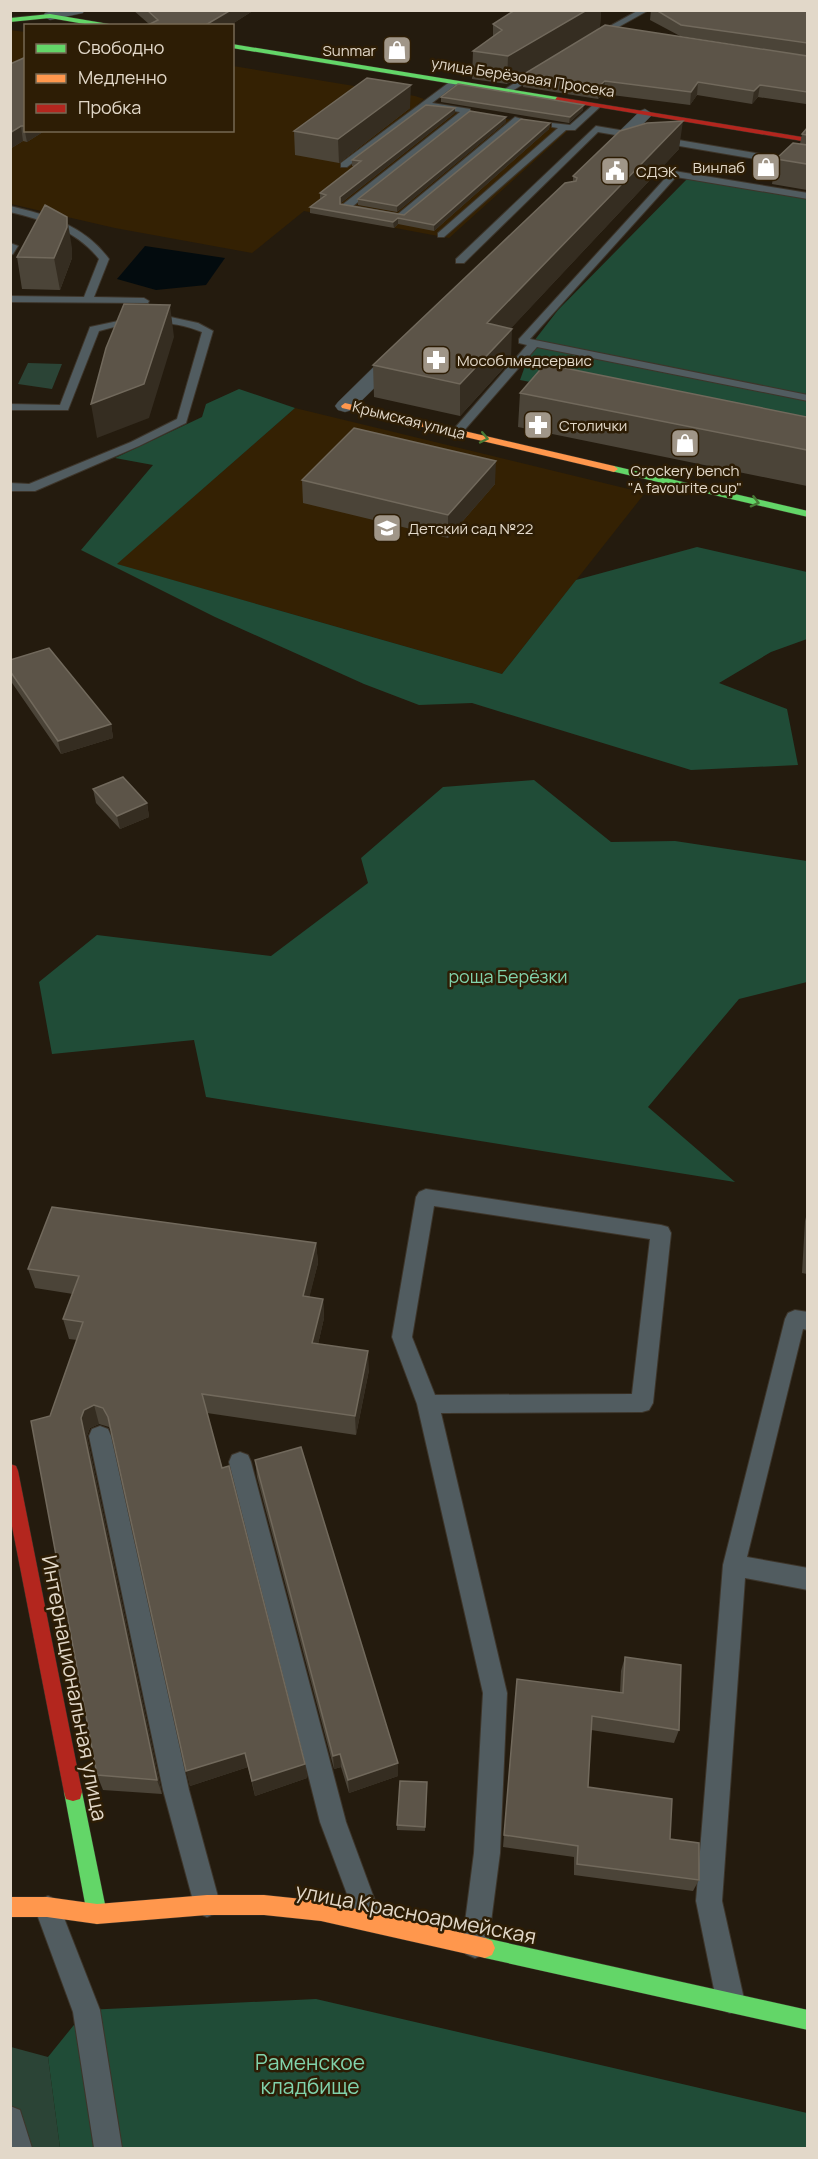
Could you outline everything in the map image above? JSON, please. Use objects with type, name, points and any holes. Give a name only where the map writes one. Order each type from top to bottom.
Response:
[{"type":"street","points":[[10,20],[50,16],[78,10]]},
{"type":"street","points":[[50,16],[97,24]]},
{"type":"street","points":[[601,26],[624,29]]},
{"type":"street","name":"улица Берёзовая Просека","points":[[234,46],[807,140]]},
{"type":"street","points":[[584,174],[645,114]]},
{"type":"street","name":"Крымская улица","points":[[345,406],[420,333]]},
{"type":"street","name":"Крымская улица","points":[[345,406],[807,514]]},
{"type":"street","name":"Интернациональная улица","points":[[10,1471],[97,1914]]},
{"type":"street","name":"улица Красноармейская","points":[[28,1907],[97,1914],[207,1905],[264,1905],[310,1910],[731,2001],[807,2020]]},
{"type":"lane","points":[[624,29],[646,10]]},
{"type":"lane","points":[[583,44],[601,26]]},
{"type":"lane","points":[[506,91],[553,62]]},
{"type":"lane","points":[[344,165],[454,83]]},
{"type":"lane","points":[[425,104],[472,112],[345,207],[400,218],[518,119]]},
{"type":"lane","points":[[541,123],[572,128],[597,106]]},
{"type":"lane","points":[[508,118],[529,121]]},
{"type":"lane","points":[[441,235],[564,127]]},
{"type":"lane","points":[[460,261],[596,129],[807,165]]},
{"type":"lane","points":[[807,196],[674,174],[524,341],[807,398]]},
{"type":"lane","points":[[10,209],[33,214],[80,234],[96,246],[104,259],[88,300]]},
{"type":"lane","points":[[616,217],[633,220]]},
{"type":"lane","points":[[10,246],[13,246],[10,252]]},
{"type":"lane","points":[[10,299],[144,301]]},
{"type":"lane","points":[[10,407],[64,408],[94,329],[121,322],[161,320],[182,322],[208,331],[182,420],[135,444],[31,488],[10,487]]},
{"type":"lane","points":[[457,432],[534,344]]},
{"type":"lane","points":[[428,1404],[642,1403],[662,1233],[426,1197],[402,1337],[428,1404],[495,1693],[487,1853],[475,1945]]},
{"type":"lane","points":[[731,2001],[709,1901],[734,1565],[795,1319],[807,1321]]},
{"type":"lane","points":[[100,1436],[176,1790],[207,1905]]},
{"type":"lane","points":[[240,1462],[333,1822],[370,1922]]},
{"type":"lane","points":[[734,1565],[807,1579]]},
{"type":"lane","points":[[10,1881],[28,1907],[86,2010],[108,2148]]},
{"type":"lane","points":[[10,2120],[18,2148]]},
{"type":"shaded area","points":[[10,30],[24,32],[24,132],[234,132],[234,66],[424,99],[417,105],[570,129],[449,238],[304,211],[252,253],[115,228],[11,204]]},
{"type":"shaded area","points":[[145,246],[225,258],[206,285],[156,290],[117,279]]},
{"type":"shaded area","name":"Детский сад №22","points":[[295,408],[645,493],[502,674],[116,564]]},
{"type":"green space","points":[[688,178],[807,197],[807,436],[520,380],[534,341],[558,310]]},
{"type":"green space","points":[[28,363],[62,364],[52,389],[18,384]]},
{"type":"green space","points":[[239,389],[295,408],[117,564],[502,674],[576,580],[697,547],[807,572],[807,639],[771,652],[719,683],[787,709],[798,765],[691,770],[472,703],[419,705],[364,684],[215,617],[81,550],[153,465],[115,458],[202,417],[206,404]]},
{"type":"green space","name":"роща Берёзки","points":[[534,780],[611,842],[675,841],[807,861],[807,982],[739,999],[648,1107],[735,1182],[206,1097],[194,1040],[52,1054],[39,982],[97,935],[271,956],[368,883],[361,858],[443,787]]},
{"type":"green space","name":"Раменское кладбище","points":[[316,1999],[807,2113],[807,2148],[60,2148],[48,2057],[86,2010]]},
{"type":"green space","points":[[11,2047],[48,2057],[60,2148],[11,2148]]},
{"type":"building","points":[[147,10],[231,10],[207,24],[150,24],[158,20]]},
{"type":"building","points":[[515,10],[587,10],[508,56],[473,51],[502,30],[493,24]]},
{"type":"building","points":[[656,10],[807,10],[807,43],[681,25]]},
{"type":"building","points":[[605,25],[807,56],[807,92],[760,85],[754,91],[698,82],[691,92],[605,81],[599,86],[524,74]]},
{"type":"building","points":[[24,58],[24,126],[10,133],[10,64]]},
{"type":"building","points":[[367,78],[411,85],[338,139],[294,131]]},
{"type":"building","points":[[458,84],[584,105],[570,117],[441,97]]},
{"type":"building","points":[[426,105],[455,108],[340,197],[340,204],[404,215],[521,119],[550,123],[434,225],[398,218],[393,222],[310,207],[326,195],[320,193],[361,161],[352,160]]},
{"type":"building","points":[[470,111],[506,117],[397,206],[358,199]]},
{"type":"building","points":[[683,121],[487,323],[512,329],[460,384],[373,365],[565,183],[576,181],[577,178],[573,176],[620,131],[647,123]]},
{"type":"building","points":[[793,143],[807,145],[807,164],[776,159]]},
{"type":"building","points":[[45,205],[67,217],[67,227],[54,258],[17,257]]},
{"type":"building","points":[[124,304],[170,305],[144,384],[91,404],[106,348]]},
{"type":"building","points":[[545,364],[807,417],[807,450],[520,393]]},
{"type":"building","points":[[354,428],[496,461],[448,515],[302,480]]},
{"type":"building","points":[[49,648],[111,724],[58,741],[10,671],[10,660]]},
{"type":"building","points":[[123,777],[147,803],[117,816],[93,789]]},
{"type":"building","points":[[52,1207],[316,1243],[303,1296],[323,1299],[312,1343],[368,1351],[355,1416],[202,1394],[222,1468],[229,1466],[305,1764],[252,1781],[245,1753],[186,1771],[108,1417],[103,1408],[94,1405],[84,1410],[81,1418],[157,1780],[97,1775],[31,1421],[50,1416],[83,1322],[63,1319],[79,1276],[28,1269]]},
{"type":"building","points":[[301,1447],[398,1763],[348,1780],[340,1754],[333,1756],[255,1460]]},
{"type":"building","points":[[625,1657],[681,1665],[679,1730],[592,1716],[588,1787],[672,1799],[670,1839],[699,1843],[699,1880],[577,1864],[578,1846],[504,1835],[517,1679],[623,1693]]},
{"type":"building","points":[[400,1781],[427,1782],[425,1827],[397,1825]]},
{"type":"traffic: fast","points":[[10,20],[50,16],[97,24]]},
{"type":"traffic: fast","points":[[234,46],[557,99]]},
{"type":"traffic: fast","points":[[614,469],[808,514]]},
{"type":"traffic: fast","points":[[73,1792],[97,1914]]},
{"type":"traffic: fast","points":[[485,1948],[808,2020]]},
{"type":"traffic: slow","points":[[345,406],[614,469]]},
{"type":"traffic: slow","points":[[10,1907],[47,1907],[97,1914],[207,1905],[264,1905],[321,1911],[485,1948]]},
{"type":"traffic: jam","points":[[557,99],[808,140]]},
{"type":"traffic: jam","points":[[10,1471],[73,1792]]},
{"type":"place","name":"Sunmar","points":[[397,50]]},
{"type":"place","name":"Винлаб","points":[[766,167]]},
{"type":"place","name":"СДЭК","points":[[615,171]]},
{"type":"place","name":"Мособлмедсервис","points":[[436,360]]},
{"type":"place","name":"Столички","points":[[538,425]]},
{"type":"place","name":"Crockery bench \"A favourite cup\"","points":[[685,443]]},
{"type":"place","name":"Детский сад №22","points":[[387,528]]}]
